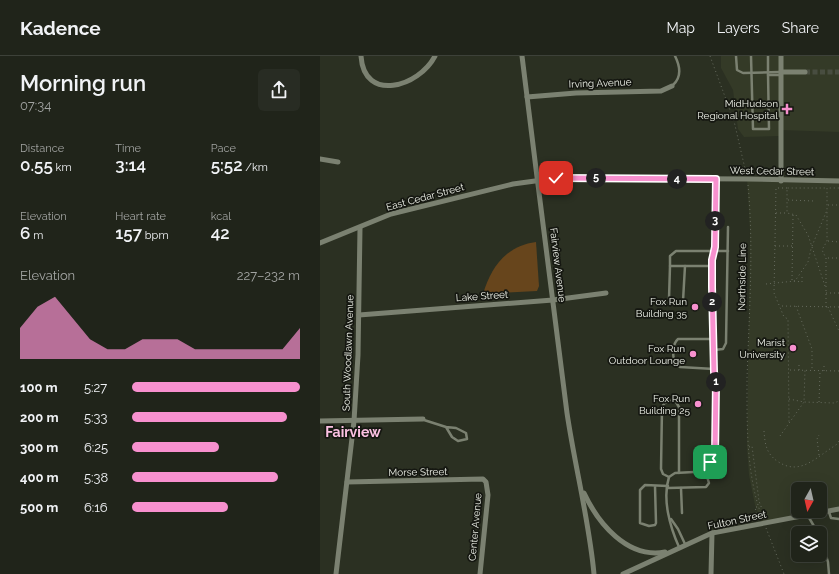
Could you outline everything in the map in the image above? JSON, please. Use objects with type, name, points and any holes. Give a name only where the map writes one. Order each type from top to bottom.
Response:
[{"type":"street","points":[[361,56],[363,71],[367,77],[375,83],[394,86],[421,75],[435,56]]},
{"type":"street","name":"Fairview Avenue","points":[[522,56],[553,300],[578,477],[587,521],[594,574]]},
{"type":"street","points":[[781,56],[781,181]]},
{"type":"street","points":[[781,74],[805,72]]},
{"type":"street","name":"Irving Avenue","points":[[527,97],[576,93],[661,91],[672,86]]},
{"type":"street","points":[[320,160],[338,162]]},
{"type":"street","name":"West Cedar Street","points":[[538,180],[556,178],[747,178],[781,181],[839,181]]},
{"type":"street","name":"East Cedar Street","points":[[320,243],[360,228],[391,214],[434,202],[538,180]]},
{"type":"street","name":"South Woodlawn Avenue","points":[[336,574],[354,421],[359,315],[360,228]]},
{"type":"street","name":"Lake Street","points":[[359,315],[553,300],[606,293]]},
{"type":"street","points":[[320,421],[423,419]]},
{"type":"street","name":"Fairview Avenue","points":[[578,477],[588,501],[597,516],[607,529],[619,539],[640,550],[650,553],[677,548]]},
{"type":"street","name":"Morse Street","points":[[348,482],[483,479],[487,483]]},
{"type":"street","name":"Center Avenue","points":[[480,574],[488,495],[487,483]]},
{"type":"street","name":"Fulton Street","points":[[829,512],[839,509]]},
{"type":"street","name":"Fulton Street","points":[[623,574],[685,544],[712,533],[797,518]]},
{"type":"street","points":[[711,574],[712,533]]},
{"type":"lane","points":[[672,86],[677,82],[679,72],[678,63],[675,56]]},
{"type":"lane","points":[[736,56],[737,70],[743,73],[781,74]]},
{"type":"lane","points":[[751,56],[753,130],[768,129],[768,56]]},
{"type":"lane","points":[[677,548],[672,532],[668,506],[668,487],[670,477],[675,473],[694,472],[704,467],[715,454],[716,382],[712,339],[712,266],[714,251],[716,179]]},
{"type":"lane","points":[[714,350],[723,349],[726,343],[728,227]]},
{"type":"lane","points":[[685,266],[683,301],[676,304],[671,303],[669,299],[670,256],[673,252],[728,251]]},
{"type":"lane","points":[[670,266],[712,266]]},
{"type":"lane","points":[[712,339],[678,339],[674,344],[673,359],[680,367],[714,369]]},
{"type":"lane","points":[[670,477],[663,474],[661,470],[662,408],[668,401],[676,402],[679,407],[679,473]]},
{"type":"lane","points":[[423,419],[446,427],[461,430],[466,433],[467,439],[458,441],[452,437],[446,427]]},
{"type":"lane","points":[[654,486],[656,522],[655,525],[643,525],[640,523],[640,490],[645,485],[698,488],[708,485],[709,479],[704,467]]},
{"type":"lane","points":[[681,488],[682,514]]},
{"type":"lane","points":[[829,512],[832,518],[838,519]]},
{"type":"lane","points":[[671,519],[678,529],[685,544]]},
{"type":"lane","points":[[827,559],[829,574]]},
{"type":"path","name":"Northside Line","points":[[710,56],[734,121],[743,154],[747,178],[750,214],[747,424],[757,504]]},
{"type":"path","points":[[789,422],[788,319],[784,317],[781,306],[774,293],[776,188],[839,188]]},
{"type":"path","points":[[787,188],[787,214]]},
{"type":"path","points":[[793,281],[802,273],[808,262],[811,247],[827,209],[827,188]]},
{"type":"path","points":[[787,200],[814,201]]},
{"type":"path","points":[[828,205],[839,205]]},
{"type":"path","points":[[827,209],[827,241],[822,250],[826,258],[825,286],[827,307],[839,331]]},
{"type":"path","points":[[776,213],[796,215],[806,228],[825,286]]},
{"type":"path","points":[[793,214],[793,281]]},
{"type":"path","points":[[827,241],[839,242]]},
{"type":"path","points":[[775,246],[792,246]]},
{"type":"path","points":[[826,258],[839,258]]},
{"type":"path","points":[[766,284],[793,281],[802,282],[802,273]]},
{"type":"path","points":[[826,293],[839,293]]},
{"type":"path","points":[[781,306],[839,307]]},
{"type":"path","points":[[796,306],[812,349],[812,371]]},
{"type":"path","points":[[799,364],[799,370]]},
{"type":"path","points":[[824,364],[824,371]]},
{"type":"path","points":[[788,370],[839,371]]},
{"type":"path","points":[[780,436],[804,402],[804,370]]},
{"type":"path","points":[[819,402],[820,371]]},
{"type":"path","points":[[789,399],[804,402],[834,403],[839,401]]},
{"type":"path","points":[[764,431],[768,453],[780,463],[790,468],[808,464],[819,455],[836,445],[839,441]]},
{"type":"path","points":[[819,434],[817,438],[819,455]]},
{"type":"path","points":[[749,447],[752,446],[759,501],[768,523]]},
{"type":"path","points":[[758,506],[755,507],[759,524]]},
{"type":"path","points":[[774,548],[784,574]]},
{"type":"shaded area","name":"MidHudson Regional Hospital","points":[[721,56],[839,56],[839,132],[780,130],[779,136],[744,137],[738,129],[733,90],[721,68]]},
{"type":"shaded area","name":"Marist University","points":[[747,177],[839,178],[839,506],[827,509],[827,482],[791,482],[792,518],[762,523],[755,505],[749,475],[747,446],[750,231]]},
{"type":"shaded area","points":[[536,242],[539,286],[537,291],[483,294],[490,275],[501,259],[516,248],[525,244]]},
{"type":"tunnel","points":[[805,72],[839,72]]},
{"type":"place","name":"MidHudson Regional Hospital","points":[[787,109]]},
{"type":"place","name":"Fox Run Building 35","points":[[695,307]]},
{"type":"place","name":"Marist University","points":[[793,348]]},
{"type":"place","name":"Fox Run Outdoor Lounge","points":[[693,354]]},
{"type":"place","name":"Fox Run Building 25","points":[[698,404]]},
{"type":"district","name":"Fairview","points":[[353,432]]},
{"type":"route","points":[[556,178],[716,179],[715,247],[712,260],[712,334],[716,382],[715,454],[710,462]]}]
